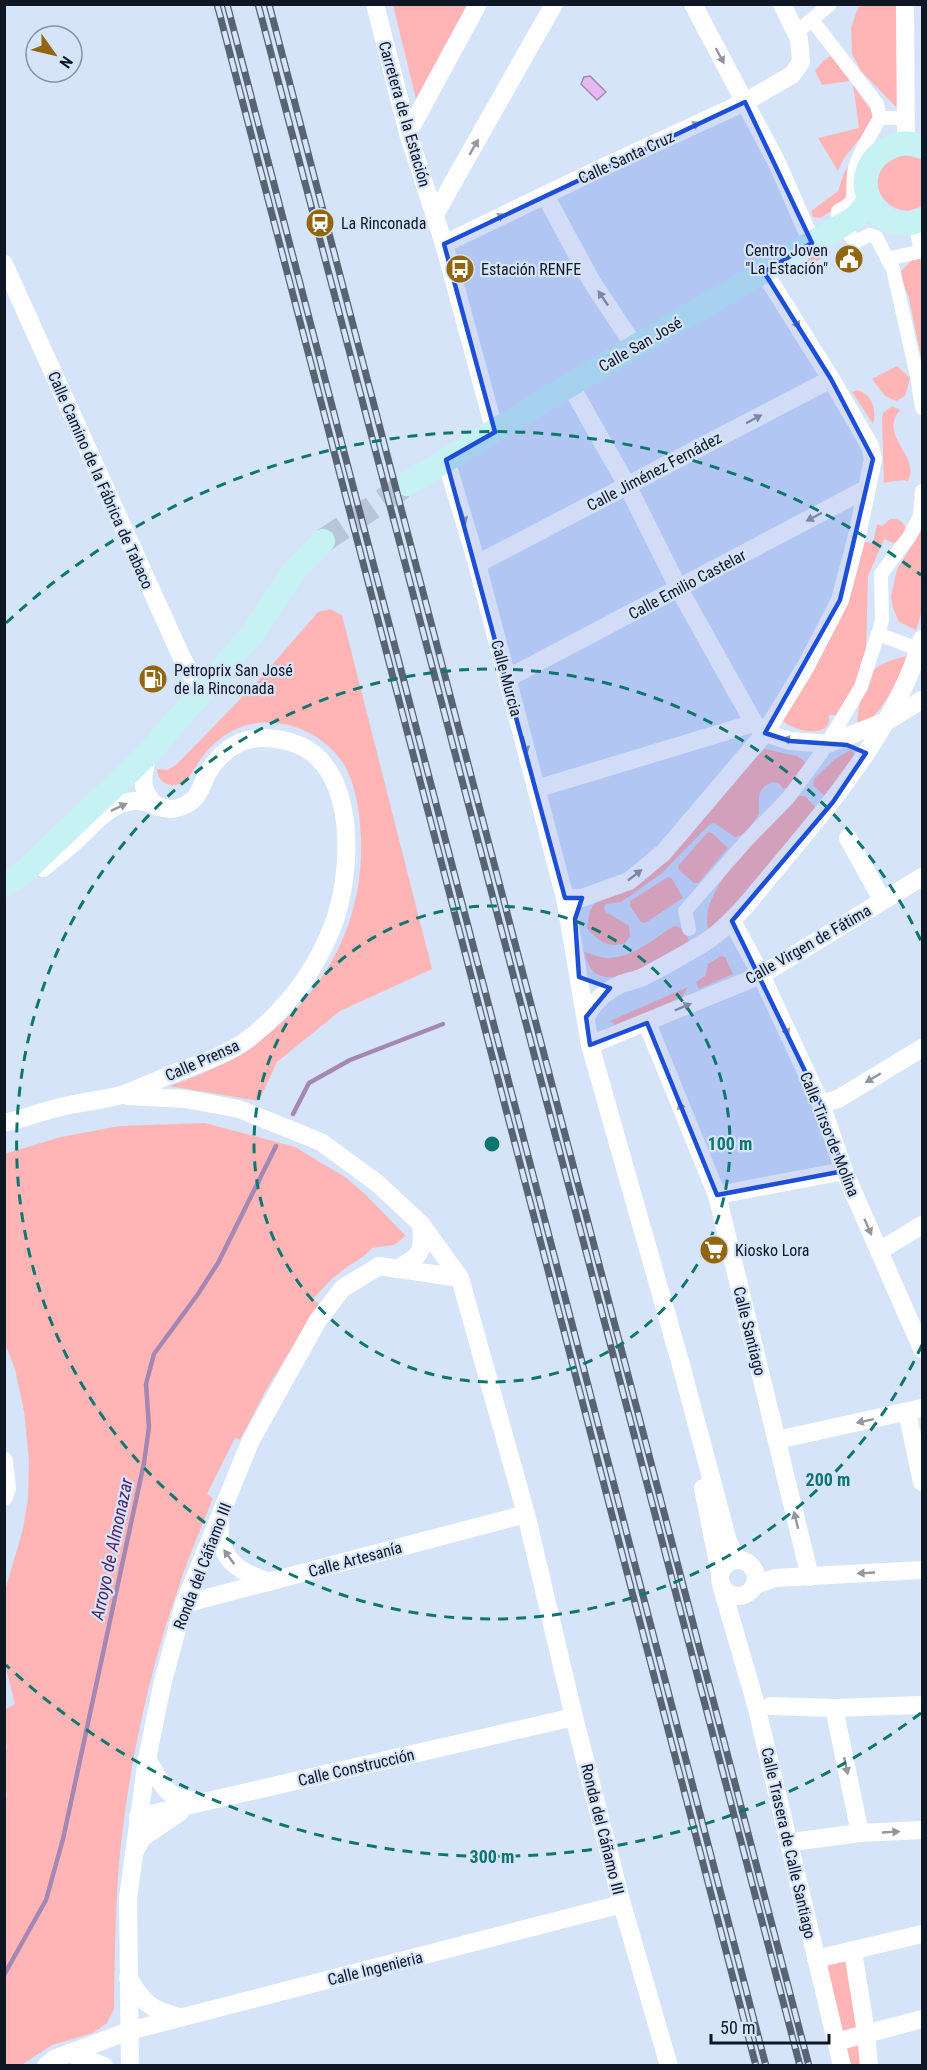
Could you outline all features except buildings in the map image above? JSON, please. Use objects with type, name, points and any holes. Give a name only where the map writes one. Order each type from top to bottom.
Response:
[{"type":"main road","points":[[914,145],[893,145],[881,152],[872,162],[866,174],[866,181],[869,201],[884,218],[906,224],[920,220]]},
{"type":"main road","name":"Calle San José","points":[[407,484],[856,217],[869,201]]},
{"type":"main road","points":[[4,887],[25,871],[147,755],[253,633],[294,571],[323,541]]},
{"type":"street","name":"Carretera de la Estación","points":[[375,4],[408,133],[444,244],[495,432]]},
{"type":"street","points":[[408,133],[478,4]]},
{"type":"street","points":[[434,216],[554,4]]},
{"type":"street","points":[[693,4],[777,163],[812,243]]},
{"type":"street","name":"Calle Santa Cruz","points":[[444,244],[745,102],[792,75],[801,62],[799,39],[782,4]]},
{"type":"street","points":[[830,4],[807,24],[877,104],[880,118],[854,169],[852,187],[854,198],[850,204],[838,211],[838,214]]},
{"type":"street","points":[[905,4],[914,145]]},
{"type":"street","points":[[880,118],[898,118]]},
{"type":"street","points":[[545,195],[592,282],[635,347]]},
{"type":"street","points":[[887,259],[920,249],[920,220]]},
{"type":"street","points":[[845,228],[855,242],[869,234],[876,237],[893,270],[922,408]]},
{"type":"street","name":"Calle Camino de la Fábrica de Tabaco","points":[[4,264],[182,658],[202,693]]},
{"type":"street","points":[[574,898],[628,880],[664,852],[806,666],[840,600],[857,536],[873,459],[870,446],[764,272]]},
{"type":"street","name":"Calle Jiménez Fernádez","points":[[477,564],[831,379]]},
{"type":"street","points":[[570,385],[627,485],[679,589],[760,728],[790,741],[847,745],[866,753]]},
{"type":"street","name":"Calle Murcia","points":[[446,460],[477,564],[536,789],[574,898],[573,942],[579,977]]},
{"type":"street","name":"Calle Emilio Castelar","points":[[508,678],[866,489]]},
{"type":"street","points":[[689,929],[685,911],[747,840],[788,798],[827,744],[861,687],[882,621],[881,574],[909,537],[921,516],[922,491]]},
{"type":"street","points":[[586,1017],[592,1005],[604,993],[640,978],[701,944],[732,921],[833,802],[887,721],[910,672],[916,643],[878,634]]},
{"type":"street","points":[[910,672],[912,682],[922,691]]},
{"type":"street","points":[[827,744],[887,721],[922,700]]},
{"type":"street","points":[[536,789],[760,728]]},
{"type":"street","name":"Calle Prensa","points":[[4,887],[25,882],[121,804],[135,801],[171,810],[189,803],[200,792],[216,760],[231,748],[245,741],[263,738],[279,739],[296,744],[317,756],[332,775],[344,823],[346,863],[333,926],[321,954],[287,1003],[249,1039],[225,1054],[120,1095],[59,1107],[4,1123]]},
{"type":"street","points":[[147,755],[143,787],[146,795],[157,807]]},
{"type":"street","points":[[848,838],[882,900]]},
{"type":"street","name":"Calle Virgen de Fátima","points":[[590,1046],[761,975],[922,877]]},
{"type":"street","name":"Calle Tirso de Molina","points":[[732,921],[761,975],[821,1104],[844,1170],[922,1349]]},
{"type":"street","points":[[579,977],[600,984],[620,985]]},
{"type":"street","name":"Calle Trasera de Calle Santiago","points":[[579,977],[590,1046],[681,1365],[728,1541],[738,1559]]},
{"type":"street","name":"Calle Santiago","points":[[646,1023],[717,1196],[810,1576]]},
{"type":"street","points":[[821,1104],[838,1099],[922,1048]]},
{"type":"street","name":"Ronda del Cáñamo III","points":[[120,1095],[186,1099],[239,1109],[321,1142],[377,1183],[421,1224],[460,1278],[526,1514],[574,1717],[622,1904],[669,2066]]},
{"type":"street","points":[[717,1196],[844,1170]]},
{"type":"street","points":[[396,1269],[409,1263],[419,1254],[423,1246],[421,1224]]},
{"type":"street","points":[[879,1251],[922,1226]]},
{"type":"street","name":"Ronda del Cáñamo III","points":[[130,2066],[128,1898],[147,1759],[163,1681],[184,1604],[250,1440],[318,1320],[343,1288],[379,1266],[460,1278]]},
{"type":"street","name":"Calle Trasera de Calle Santiago","points":[[681,1365],[714,1551],[756,1705],[842,2066]]},
{"type":"street","points":[[777,1440],[915,1410],[922,1482]]},
{"type":"street","points":[[4,1461],[6,1488],[4,1497]]},
{"type":"street","points":[[222,1512],[220,1538],[222,1548],[229,1559],[244,1572],[269,1582]]},
{"type":"street","name":"Calle Artesanía","points":[[184,1604],[526,1514]]},
{"type":"street","points":[[733,1621],[751,1584],[748,1563],[738,1559],[727,1563],[721,1580],[731,1595],[751,1584],[775,1578],[922,1570]]},
{"type":"street","points":[[771,1706],[834,1708],[922,1706]]},
{"type":"street","points":[[834,1708],[860,1833]]},
{"type":"street","name":"Calle Construcción","points":[[138,1817],[574,1717]]},
{"type":"street","points":[[147,1759],[165,1789],[173,1797],[183,1800],[211,1800]]},
{"type":"street","points":[[133,1854],[142,1838],[158,1826],[180,1812],[211,1800]]},
{"type":"street","points":[[800,1841],[860,1833],[922,1830]]},
{"type":"street","name":"Calle Ingenieria","points":[[46,2066],[54,2059],[129,2031],[622,1904]]},
{"type":"street","points":[[816,1959],[922,1934]]},
{"type":"street","points":[[853,1952],[869,2066]]},
{"type":"street","points":[[128,1978],[149,2006],[182,2018]]},
{"type":"street","points":[[836,2042],[922,2019]]},
{"type":"street","points":[[69,2053],[104,2066]]},
{"type":"highlighted area","points":[[745,102],[812,243],[764,272],[831,379],[873,459],[840,600],[765,733],[790,741],[847,745],[866,753],[833,802],[732,921],[821,1104],[844,1171],[717,1195],[647,1023],[590,1045],[586,1017],[610,988],[579,977],[575,919],[582,898],[565,898],[446,460],[495,432],[444,244]]},
{"type":"shaded area","points":[[393,5],[467,5],[416,99]]},
{"type":"shaded area","points":[[862,5],[896,5],[898,109],[861,71],[852,54],[851,28],[858,8]]},
{"type":"shaded area","points":[[831,56],[850,81],[822,85],[815,71],[823,61]]},
{"type":"shaded area","points":[[590,76],[606,92],[597,100],[581,84],[584,77]]},
{"type":"shaded area","points":[[853,85],[875,116],[875,120],[844,158],[838,171],[818,138],[859,128]]},
{"type":"shaded area","points":[[900,154],[922,158],[922,206],[912,210],[902,210],[892,206],[879,192],[877,183],[878,173],[884,164]]},
{"type":"shaded area","points":[[854,157],[850,200],[820,218],[813,217],[811,211],[838,191],[844,173]]},
{"type":"shaded area","points":[[827,247],[830,253],[792,277],[791,268]]},
{"type":"shaded area","points":[[920,258],[922,363],[909,298],[900,276],[901,271],[911,261]]},
{"type":"shaded area","points":[[897,366],[910,378],[905,396],[896,401],[885,396],[872,379]]},
{"type":"shaded area","points":[[857,390],[866,395],[872,403],[873,424],[852,392]]},
{"type":"shaded area","points":[[892,406],[900,410],[893,426],[898,442],[907,457],[911,473],[908,481],[884,483],[882,419],[883,413]]},
{"type":"shaded area","points":[[890,519],[897,519],[901,522],[906,532],[899,542],[893,543],[884,539],[868,576],[866,651],[860,666],[860,676],[841,711],[836,715],[829,715],[829,723],[825,728],[811,731],[795,728],[782,720],[810,676],[864,542],[873,543],[877,524],[882,526]]},
{"type":"shaded area","points":[[922,525],[922,611],[916,630],[899,622],[891,597],[897,569],[921,531]]},
{"type":"shaded area","points":[[330,609],[342,615],[432,969],[340,1011],[277,1062],[259,1101],[169,1086],[210,1070],[247,1049],[280,1024],[308,995],[332,961],[348,924],[358,883],[360,819],[346,768],[329,747],[316,736],[284,724],[268,722],[251,724],[235,730],[215,743],[186,782],[176,785],[167,784],[160,779],[157,769],[167,770],[176,765],[257,682],[318,612]]},
{"type":"shaded area","points":[[907,656],[894,687],[882,707],[857,729],[861,697],[870,675],[882,664]]},
{"type":"shaded area","points":[[765,749],[797,756],[807,763],[789,787],[783,789],[780,784],[773,782],[764,787],[760,795],[759,814],[745,834],[735,837],[714,823],[709,825],[661,874],[621,902],[606,904],[604,908],[606,912],[629,926],[630,936],[625,943],[614,945],[604,943],[595,937],[587,928],[590,910],[595,903]]},
{"type":"shaded area","points":[[850,750],[855,756],[826,797],[813,785],[814,779],[834,760]]},
{"type":"shaded area","points":[[799,796],[805,796],[817,809],[709,930],[707,914],[713,896],[724,877],[756,839]]},
{"type":"shaded area","points":[[708,832],[728,848],[698,883],[694,883],[679,870],[678,866]]},
{"type":"shaded area","points":[[668,877],[672,879],[683,898],[645,923],[641,922],[630,906],[630,901]]},
{"type":"shaded area","points":[[674,926],[683,930],[690,945],[655,964],[626,975],[600,976],[591,969],[584,952],[605,958],[626,955]]},
{"type":"shaded area","points":[[721,956],[725,957],[733,974],[699,989],[696,982],[705,976],[708,964]]},
{"type":"shaded area","points":[[688,987],[682,997],[617,1026],[610,1021]]},
{"type":"shaded area","points":[[205,1123],[295,1147],[345,1177],[406,1236],[394,1245],[372,1248],[334,1277],[313,1299],[319,1304],[266,1390],[240,1440],[235,1438],[207,1494],[213,1498],[185,1568],[168,1620],[151,1678],[132,1768],[118,1872],[114,2009],[107,2023],[93,2033],[52,2045],[20,2066],[4,2065],[4,1798],[7,1797],[4,1775],[7,1748],[4,1710],[15,1704],[5,1664],[4,1594],[23,1529],[28,1498],[29,1461],[24,1411],[15,1369],[5,1344],[4,1154],[61,1137],[120,1126]]},
{"type":"shaded area","points":[[853,1952],[869,2065],[842,2065],[816,1959]]},
{"type":"waterway","name":"Arroyo de Almonazar","points":[[293,1114],[309,1083],[350,1060],[443,1024]]},
{"type":"waterway","name":"Arroyo de Almonazar","points":[[4,1975],[46,1900],[63,1839],[144,1463],[149,1427],[146,1384],[154,1354],[218,1263],[276,1146]]},
{"type":"tunnel","points":[[323,541],[407,484]]},
{"type":"railway","points":[[217,4],[756,2066]]},
{"type":"railway","points":[[227,4],[766,2066]]},
{"type":"railway","points":[[258,4],[800,2066]]},
{"type":"railway","points":[[269,4],[809,2066]]},
{"type":"place","name":"La Rinconada","points":[[320,223]]},
{"type":"place","name":"Centro Joven \"La Estación\"","points":[[849,259]]},
{"type":"place","name":"Estación RENFE","points":[[460,269]]},
{"type":"place","name":"Petroprix San José de la Rinconada","points":[[153,679]]},
{"type":"place","name":"Kiosko Lora","points":[[714,1250]]}]
